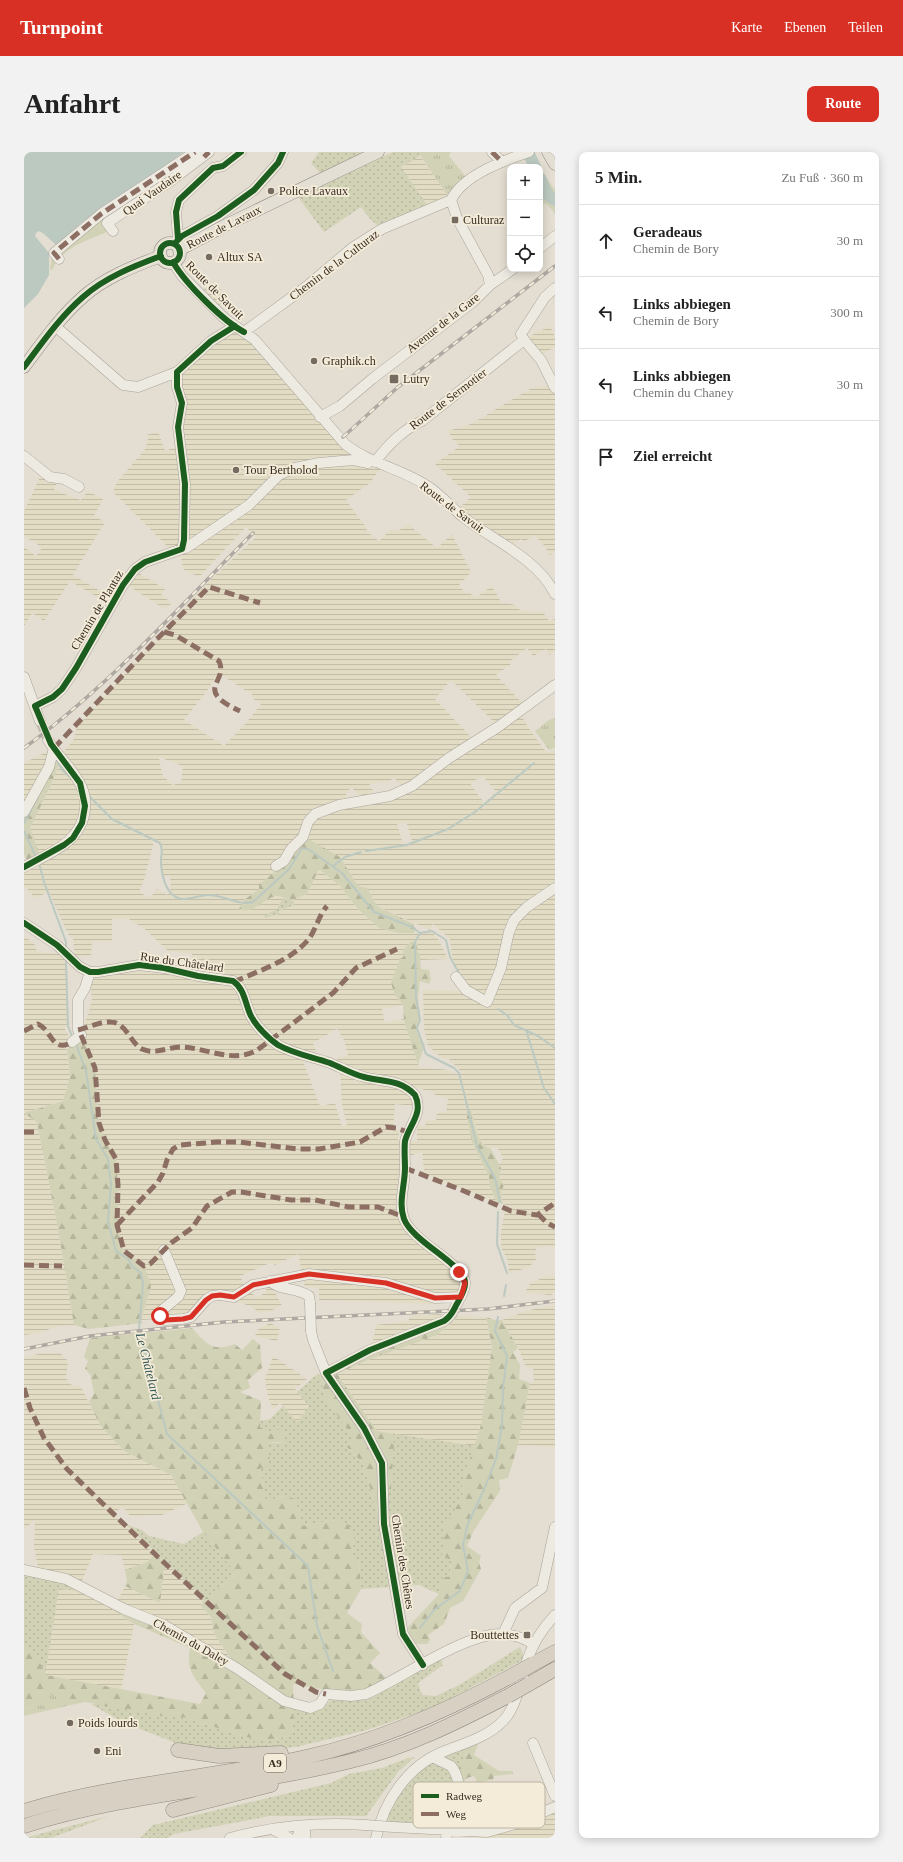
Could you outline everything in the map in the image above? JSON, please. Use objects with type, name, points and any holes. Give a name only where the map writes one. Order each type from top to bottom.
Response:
[{"type":"highway","name":"A9","points":[[24,1812],[105,1791],[283,1762],[359,1743],[444,1711],[513,1676],[555,1652]]},
{"type":"highway","name":"A9","points":[[24,1826],[123,1801],[258,1780],[353,1761],[429,1734],[508,1696],[555,1669]]},
{"type":"highway","points":[[178,1750],[207,1755],[237,1756],[270,1754],[359,1743]]},
{"type":"highway","points":[[172,1810],[256,1790],[353,1761]]},
{"type":"main road","name":"Route de Lavaux","points":[[177,244],[224,226],[378,152]]},
{"type":"main road","points":[[548,152],[555,164]]},
{"type":"main road","points":[[177,244],[179,256],[173,262],[167,262],[161,256],[161,249],[165,245],[177,244]]},
{"type":"main road","points":[[24,367],[55,326],[90,292],[138,264],[161,256]]},
{"type":"street","points":[[177,244],[176,212],[179,200],[213,168],[223,166],[241,152]]},
{"type":"street","points":[[177,244],[254,190],[278,163],[283,152]]},
{"type":"street","points":[[492,152],[501,161]]},
{"type":"street","points":[[451,200],[455,193],[466,183],[501,161],[528,152]]},
{"type":"street","points":[[59,259],[54,253],[95,218],[203,154],[213,168]]},
{"type":"street","name":"Quai Vaudaire","points":[[112,231],[107,223],[169,182],[203,154]]},
{"type":"street","name":"Avenue de la Gare","points":[[320,417],[340,406],[372,378],[473,302],[490,285],[488,275],[456,218],[451,200]]},
{"type":"street","name":"Chemin de la Culturaz","points":[[244,332],[308,286],[352,248],[382,229],[451,200]]},
{"type":"street","points":[[543,246],[555,236]]},
{"type":"street","name":"Route de Savuit","points":[[173,262],[187,281],[234,326],[253,338],[345,444],[358,454],[429,487],[463,517],[531,564],[549,582],[555,594]]},
{"type":"street","points":[[490,285],[509,272]]},
{"type":"street","name":"Route de Sermotier","points":[[375,462],[397,437],[422,421],[523,335],[545,297],[555,288]]},
{"type":"street","points":[[55,326],[123,385],[138,387],[177,372],[212,341],[234,326]]},
{"type":"street","points":[[523,335],[542,360],[555,388]]},
{"type":"street","points":[[177,372],[177,387],[182,403],[178,427],[185,484],[184,540],[182,549]]},
{"type":"street","points":[[24,456],[50,477],[64,479],[78,487]]},
{"type":"street","name":"Chemin de Plantaz","points":[[35,706],[53,697],[62,689],[76,668],[123,584],[135,569],[145,562],[186,548],[249,505],[279,475],[295,468],[319,463],[353,460],[372,464],[375,462]]},
{"type":"street","points":[[24,677],[40,721]]},
{"type":"street","points":[[276,866],[284,861],[291,849],[303,837],[308,822],[315,814],[339,805],[390,796],[412,786],[468,744],[498,727],[555,685]]},
{"type":"street","points":[[33,863],[73,838],[82,823],[84,812],[85,800],[80,783],[48,740]]},
{"type":"street","points":[[24,812],[49,767],[54,748]]},
{"type":"street","points":[[456,977],[466,990],[487,1002],[501,968],[509,932],[514,920],[527,907],[555,888]]},
{"type":"street","points":[[24,924],[68,955],[80,967],[90,972],[85,988],[78,1000],[78,1030],[76,1039]]},
{"type":"street","name":"Rue du Châtelard","points":[[90,972],[139,965],[164,968],[198,976],[215,977],[234,982],[243,993],[251,1017],[277,1044],[291,1052],[331,1064],[364,1077],[394,1082],[402,1085],[415,1095],[417,1114],[406,1139],[404,1149],[405,1168],[402,1212],[410,1228],[462,1276],[465,1286],[462,1295]]},
{"type":"street","points":[[164,1250],[182,1291],[178,1297],[161,1311],[160,1316],[166,1320],[177,1320],[191,1317],[206,1300],[212,1296],[220,1295],[234,1297],[253,1285],[309,1274],[386,1283],[435,1298],[462,1295]]},
{"type":"street","name":"Chemin des Chênes","points":[[270,1281],[275,1286],[302,1291],[309,1296],[311,1331],[326,1373],[364,1428],[382,1463],[384,1524],[403,1634],[423,1665]]},
{"type":"street","points":[[326,1373],[370,1350],[444,1321],[453,1315],[462,1295]]},
{"type":"street","points":[[503,1634],[515,1608],[542,1588],[555,1527]]},
{"type":"street","name":"Chemin du Daley","points":[[24,1570],[66,1579],[124,1609],[164,1625],[238,1669],[284,1701],[310,1708],[320,1704],[326,1694],[351,1696],[366,1694],[423,1665]]},
{"type":"street","points":[[376,1838],[383,1813],[397,1788],[415,1769],[432,1757],[482,1737],[503,1722],[514,1704],[534,1644],[541,1631],[555,1615]]},
{"type":"street","points":[[423,1665],[470,1640],[503,1634],[516,1636],[534,1644]]},
{"type":"street","points":[[533,1743],[555,1796]]},
{"type":"street","points":[[432,1757],[452,1766],[457,1776],[458,1782]]},
{"type":"street","points":[[545,1811],[555,1807]]},
{"type":"street","points":[[230,1838],[272,1829],[301,1826],[364,1824],[448,1834],[488,1832],[502,1828]]},
{"type":"street","points":[[297,1838],[301,1826]]},
{"type":"street","points":[[301,1826],[305,1831],[305,1838]]},
{"type":"street","points":[[272,1829],[289,1838]]},
{"type":"shaded area","points":[[24,152],[184,152],[140,184],[108,203],[81,223],[56,245],[39,231],[36,233],[35,236],[49,253],[49,275],[38,294],[24,308]]},
{"type":"shaded area","points":[[420,156],[447,195],[427,205],[401,167]]},
{"type":"shaded area","points":[[213,282],[228,297],[218,306],[202,291]]},
{"type":"shaded area","points":[[550,326],[555,337],[555,347],[542,354],[528,337]]},
{"type":"shaded area","points":[[235,333],[250,342],[332,430],[383,465],[370,483],[346,500],[367,529],[366,531],[379,541],[390,530],[399,530],[409,525],[437,548],[452,534],[471,572],[459,585],[466,594],[469,592],[475,598],[492,586],[501,602],[515,605],[521,611],[543,612],[549,621],[555,619],[555,650],[549,655],[546,649],[533,656],[527,648],[510,661],[511,664],[496,675],[523,704],[517,709],[547,753],[555,750],[555,1248],[549,1246],[538,1247],[535,1251],[536,1260],[532,1264],[527,1268],[509,1273],[508,1261],[501,1247],[501,1231],[506,1205],[503,1204],[501,1192],[504,1185],[499,1179],[499,1165],[503,1158],[497,1147],[491,1149],[487,1148],[479,1138],[471,1110],[472,1142],[489,1177],[490,1187],[497,1202],[419,1172],[424,1171],[422,1152],[409,1156],[404,1217],[459,1272],[462,1293],[435,1304],[319,1300],[319,1288],[305,1287],[298,1254],[275,1265],[272,1262],[240,1276],[247,1290],[251,1288],[255,1299],[266,1292],[266,1288],[269,1287],[274,1290],[282,1306],[260,1313],[252,1307],[220,1295],[191,1317],[141,1320],[151,1287],[144,1266],[124,1251],[117,1225],[116,1159],[105,1140],[99,1123],[95,1068],[81,1035],[92,1001],[90,979],[94,976],[139,968],[211,973],[192,964],[192,954],[168,951],[146,930],[129,919],[112,919],[112,941],[92,941],[91,956],[75,957],[73,939],[68,934],[49,892],[35,898],[24,885],[24,872],[64,849],[89,803],[62,753],[73,741],[77,727],[206,584],[256,537],[246,527],[199,577],[183,569],[181,557],[170,549],[113,492],[117,482],[146,448],[148,440],[147,435],[158,431],[165,451],[182,445],[180,375],[187,367],[226,335]],"holes":[[[218,673],[253,695],[252,698],[261,704],[246,723],[224,746],[184,720],[207,691]],[[451,680],[496,724],[472,738],[435,699]],[[159,757],[183,766],[181,783],[172,785],[162,774]],[[483,776],[496,792],[484,803],[470,783]],[[394,778],[403,786],[371,799],[347,799],[346,794],[348,790],[352,788],[358,794],[366,795],[374,791],[369,786],[370,784],[389,781]],[[406,821],[412,841],[403,844],[397,824]],[[154,841],[159,844],[162,850],[160,862],[162,877],[170,875],[171,888],[167,895],[157,889],[150,898],[139,892],[145,877]],[[340,857],[358,886],[367,888],[377,906],[430,930],[433,924],[450,939],[452,958],[465,987],[463,991],[423,990],[424,1028],[428,1046],[443,1059],[448,1058],[462,1073],[455,1074],[449,1070],[419,1067],[404,1019],[385,1023],[382,1009],[403,1005],[395,995],[404,956],[420,955],[420,960],[448,959],[437,937],[432,932],[422,934],[414,933],[358,909],[340,886],[319,869],[307,894],[293,900],[294,905],[279,911],[279,914],[265,918],[276,910],[283,898],[279,896],[268,898],[259,906],[244,900],[259,889],[279,869]],[[337,1029],[344,1040],[348,1056],[337,1058],[340,1065],[342,1105],[347,1125],[342,1126],[335,1103],[320,1106],[303,1061],[317,1053],[313,1043]],[[410,1086],[433,1092],[435,1095],[448,1098],[446,1112],[437,1113],[436,1120],[426,1121],[425,1126],[417,1126],[417,1141],[398,1140],[399,1131],[393,1129],[395,1104],[414,1106]]]},
{"type":"shaded area","points":[[551,385],[555,395],[555,552],[550,555],[544,545],[534,535],[524,542],[521,539],[509,546],[458,509],[471,497],[435,464],[460,446],[453,440],[448,431],[471,424],[530,389]]},
{"type":"shaded area","points":[[40,477],[56,484],[54,490],[81,500],[88,491],[103,499],[94,516],[105,522],[73,575],[112,598],[109,604],[70,581],[44,621],[32,613],[24,626],[24,547],[36,556],[41,549],[40,546],[24,536],[24,511]]},
{"type":"shaded area","points":[[137,572],[165,589],[161,595],[172,603],[165,609],[127,585]]},
{"type":"shaded area","points":[[46,752],[52,754],[24,812],[24,763]]},
{"type":"shaded area","points":[[60,761],[75,780],[81,799],[79,821],[68,838],[40,855],[29,828],[50,787]]},
{"type":"shaded area","points":[[24,937],[35,945],[37,952],[62,954],[66,958],[68,1026],[64,1027],[72,1042],[66,1045],[70,1076],[63,1101],[24,1113]]},
{"type":"shaded area","points":[[24,1113],[37,1122],[58,1229],[74,1325],[60,1326],[38,1333],[24,1335]]},
{"type":"shaded area","points":[[548,1275],[550,1278],[555,1276],[555,1293],[550,1295],[525,1292],[530,1284]]},
{"type":"shaded area","points":[[555,1305],[555,1447],[518,1445],[530,1383],[534,1382],[533,1369],[526,1367],[518,1348],[502,1320],[530,1310]]},
{"type":"shaded area","points":[[441,1314],[444,1317],[371,1350],[376,1325],[409,1321],[409,1316]]},
{"type":"shaded area","points":[[459,1316],[486,1317],[492,1347],[481,1425],[475,1446],[377,1432],[337,1374],[445,1329]]},
{"type":"shaded area","points":[[270,1323],[280,1328],[277,1341],[255,1336],[257,1330]]},
{"type":"shaded area","points":[[42,1353],[60,1353],[68,1361],[66,1377],[69,1384],[81,1387],[100,1425],[124,1451],[171,1475],[188,1503],[162,1515],[130,1516],[123,1507],[113,1513],[155,1554],[147,1562],[125,1570],[121,1555],[93,1554],[80,1586],[39,1573],[34,1547],[35,1520],[24,1529],[24,1358]]},
{"type":"shaded area","points":[[273,1356],[307,1379],[295,1389],[309,1406],[297,1423],[280,1403],[273,1409],[268,1397],[265,1379]]},
{"type":"shaded area","points":[[168,1565],[204,1599],[201,1606],[211,1617],[214,1634],[238,1669],[116,1604],[125,1586],[160,1603],[164,1570]]},
{"type":"shaded area","points":[[59,1589],[92,1592],[111,1602],[109,1607],[134,1624],[121,1690],[45,1675]]},
{"type":"shaded area","points":[[555,1813],[555,1838],[472,1838],[499,1834],[515,1828],[545,1828],[545,1817]]},
{"type":"green space","points":[[319,152],[361,152],[362,154],[320,173],[311,163]]},
{"type":"green space","points":[[393,152],[418,152],[420,156],[401,167],[427,205],[379,226],[371,220],[361,207],[324,232],[298,197]]},
{"type":"green space","points":[[418,152],[451,152],[449,156],[466,177],[447,195]]},
{"type":"green space","points":[[543,173],[555,190],[555,214],[546,203],[543,205]]},
{"type":"green space","points":[[98,215],[109,231],[76,245],[63,255],[52,270],[50,269],[52,254]]},
{"type":"green space","points":[[555,718],[555,748],[549,750],[535,731],[549,720]]},
{"type":"green space","points":[[52,754],[60,761],[50,787],[30,828],[40,855],[28,862],[24,854],[24,812]]},
{"type":"green space","points":[[305,837],[340,857],[358,886],[367,888],[377,906],[414,924],[413,926],[416,929],[414,933],[399,933],[379,928],[358,909],[340,886],[319,869],[307,894],[293,900],[277,896],[272,897],[249,910],[239,909],[244,900],[259,889],[259,884],[279,869]]},
{"type":"green space","points":[[283,898],[293,900],[294,905],[279,911],[279,914],[265,918],[264,915],[276,910]]},
{"type":"green space","points":[[412,941],[418,944],[417,951],[420,955],[421,969],[429,970],[431,979],[429,984],[420,981],[418,998],[420,1014],[417,1032],[425,1045],[418,1064],[404,1021],[403,1005],[395,995],[391,983],[400,959],[404,956],[403,950]]},
{"type":"green space","points":[[81,1035],[95,1068],[99,1123],[105,1140],[116,1159],[118,1185],[117,1225],[124,1251],[144,1266],[150,1281],[151,1287],[141,1320],[143,1323],[89,1329],[74,1325],[58,1229],[37,1122],[24,1113],[63,1101],[70,1076],[67,1049]]},
{"type":"green space","points":[[471,1109],[479,1138],[486,1147],[491,1149],[501,1168],[499,1178],[504,1185],[501,1192],[503,1204],[497,1202],[490,1187],[489,1177],[472,1142],[466,1113]]},
{"type":"green space","points":[[453,1315],[459,1316],[437,1335],[368,1360],[337,1374],[377,1431],[389,1433],[394,1443],[391,1490],[382,1492],[380,1522],[363,1463],[347,1447],[354,1439],[325,1398],[320,1374],[371,1350]]},
{"type":"green space","points":[[486,1317],[495,1320],[502,1320],[518,1348],[513,1352],[520,1365],[519,1379],[530,1383],[518,1445],[508,1478],[499,1480],[500,1491],[473,1532],[467,1546],[481,1556],[479,1562],[481,1569],[463,1601],[450,1608],[444,1624],[428,1635],[430,1639],[428,1644],[416,1644],[409,1640],[408,1627],[439,1594],[442,1578],[450,1576],[451,1561],[442,1554],[445,1526],[463,1496],[462,1483],[481,1425],[492,1347]]},
{"type":"green space","points":[[192,1328],[206,1343],[216,1347],[235,1344],[242,1350],[253,1339],[260,1345],[262,1368],[248,1380],[250,1388],[240,1392],[261,1401],[260,1427],[269,1432],[282,1429],[286,1443],[266,1443],[270,1460],[265,1469],[260,1468],[266,1503],[282,1496],[296,1499],[302,1526],[335,1520],[348,1524],[354,1538],[352,1556],[359,1560],[361,1589],[347,1613],[362,1624],[361,1632],[380,1653],[370,1663],[386,1678],[368,1689],[343,1693],[293,1684],[294,1709],[292,1735],[271,1740],[246,1737],[183,1717],[166,1717],[85,1702],[71,1705],[70,1702],[24,1709],[24,1647],[35,1652],[46,1675],[200,1704],[206,1693],[197,1682],[190,1667],[190,1648],[134,1624],[109,1607],[111,1602],[237,1667],[214,1634],[211,1617],[201,1606],[204,1599],[234,1577],[236,1573],[203,1532],[171,1475],[124,1451],[100,1425],[89,1402],[94,1393],[90,1374],[85,1369],[88,1361],[84,1357],[90,1338]]},
{"type":"green space","points":[[320,1374],[325,1398],[354,1439],[347,1447],[363,1463],[380,1522],[382,1492],[391,1490],[393,1443],[389,1433],[475,1446],[462,1483],[463,1496],[442,1554],[451,1561],[450,1576],[442,1578],[439,1594],[419,1585],[361,1589],[359,1560],[352,1556],[354,1538],[335,1520],[302,1526],[282,1496],[266,1503],[260,1468],[266,1443],[286,1443],[260,1427],[260,1421],[270,1419],[283,1406],[297,1422],[309,1406],[297,1392],[316,1375]]},
{"type":"green space","points":[[125,1524],[142,1530],[149,1536],[184,1544],[203,1532],[236,1573],[234,1577],[204,1599]]},
{"type":"green space","points":[[155,1554],[168,1565],[164,1570],[160,1603],[125,1586],[127,1582],[125,1570],[147,1562]]},
{"type":"green space","points":[[24,1570],[92,1592],[59,1589],[45,1675],[35,1652],[24,1647]]},
{"type":"green space","points":[[520,1647],[525,1659],[432,1708],[367,1730],[296,1747],[254,1751],[186,1747],[122,1722],[91,1704],[105,1704],[166,1717],[183,1717],[246,1737],[271,1740],[292,1735],[294,1709],[310,1712],[322,1708],[331,1700],[367,1700],[441,1658],[443,1665],[418,1683],[422,1695],[436,1696],[461,1684]]},
{"type":"green space","points":[[45,1692],[70,1702],[71,1705],[24,1716],[24,1709],[31,1708]]},
{"type":"green space","points":[[479,1742],[465,1754],[460,1782],[413,1782],[413,1826],[384,1826],[402,1789],[416,1773],[433,1761]]},
{"type":"green space","points":[[479,1742],[474,1755],[499,1771],[513,1771],[513,1774],[494,1776],[493,1780],[485,1782],[477,1782],[474,1776],[467,1778],[463,1782],[457,1782],[461,1762],[473,1746]]},
{"type":"green space","points":[[415,1757],[398,1772],[366,1816],[270,1816],[174,1834],[167,1838],[140,1838],[153,1825],[331,1783],[349,1774],[382,1768],[408,1758]]},
{"type":"green space","points":[[109,1816],[51,1838],[24,1838]]},
{"type":"waterway","points":[[528,152],[534,164]]},
{"type":"waterway","points":[[543,185],[547,194],[555,200]]},
{"type":"waterway","name":"Le Châtelard","points":[[56,759],[62,770],[72,779]]},
{"type":"waterway","points":[[366,851],[407,845],[448,829],[475,812],[534,763]]},
{"type":"waterway","points":[[89,796],[112,819],[160,843],[162,848],[162,874],[168,890],[176,897],[184,899],[214,895],[236,902],[253,902],[289,869],[302,848],[308,849],[342,873],[374,912],[412,927],[420,933]]},
{"type":"waterway","name":"Le Châtelard","points":[[24,823],[38,797]]},
{"type":"waterway","name":"Le Châtelard","points":[[24,831],[36,857]]},
{"type":"waterway","points":[[333,866],[345,857],[361,852]]},
{"type":"waterway","name":"Le Châtelard","points":[[39,863],[44,882],[66,942],[66,949]]},
{"type":"waterway","points":[[420,933],[432,931],[446,940],[450,957],[459,973]]},
{"type":"waterway","points":[[420,933],[415,942],[416,998],[420,1020],[417,1028],[426,1054],[454,1068],[459,1073],[477,1146],[495,1178],[500,1202]]},
{"type":"waterway","name":"Le Châtelard","points":[[66,960],[68,1026],[72,1036]]},
{"type":"waterway","points":[[498,1009],[507,1015],[514,1025],[538,1036],[555,1048]]},
{"type":"waterway","points":[[526,1030],[544,1088],[555,1104]]},
{"type":"waterway","name":"Le Châtelard","points":[[76,1044],[86,1071],[96,1139],[108,1159],[111,1184],[108,1221],[116,1251],[129,1260],[132,1266],[141,1273],[143,1284],[139,1329],[167,1434],[308,1566],[317,1626],[333,1671]]},
{"type":"waterway","points":[[498,1212],[497,1244],[507,1273]]},
{"type":"waterway","points":[[504,1296],[506,1285]]},
{"type":"waterway","points":[[420,1628],[434,1610],[460,1591],[468,1571],[463,1545],[468,1523],[484,1490],[496,1459],[502,1426],[503,1389],[507,1356],[495,1331],[498,1317]]},
{"type":"tunnel","points":[[40,721],[48,740]]},
{"type":"railway","points":[[343,437],[398,387],[555,266]]},
{"type":"railway","points":[[24,748],[85,699],[143,645],[253,533]]},
{"type":"railway","points":[[24,1349],[90,1336],[224,1322],[488,1309],[555,1301]]},
{"type":"marked path","points":[[59,259],[54,253],[101,214],[195,152]]},
{"type":"marked path","points":[[204,157],[209,152]]},
{"type":"marked path","points":[[492,152],[501,161]]},
{"type":"marked path","points":[[54,748],[158,638],[209,587],[260,603]]},
{"type":"marked path","points":[[164,632],[175,635],[219,661],[221,669],[215,686],[215,691],[218,697],[240,711]]},
{"type":"marked path","points":[[234,982],[283,960],[300,948],[313,933],[321,914],[327,906]]},
{"type":"marked path","points":[[78,1030],[111,1022],[116,1023],[125,1029],[134,1042],[142,1049],[147,1051],[181,1047],[237,1056],[247,1054],[256,1051],[333,993],[356,968],[397,949]]},
{"type":"marked path","points":[[24,1031],[38,1024],[43,1027],[56,1043],[65,1045],[72,1042]]},
{"type":"marked path","points":[[81,1035],[95,1068],[99,1123],[105,1140],[116,1159],[118,1185],[117,1225],[124,1251],[144,1266],[150,1264],[171,1243],[192,1228],[207,1206],[232,1192],[241,1192],[291,1200],[315,1200],[349,1207],[378,1207],[404,1217]]},
{"type":"marked path","points":[[117,1225],[158,1182],[173,1149],[180,1145],[238,1142],[298,1149],[319,1149],[360,1142],[386,1127],[396,1128],[408,1132]]},
{"type":"marked path","points":[[24,1132],[39,1132]]},
{"type":"marked path","points":[[405,1168],[511,1211],[537,1215],[555,1203]]},
{"type":"marked path","points":[[538,1214],[547,1223],[555,1227]]},
{"type":"marked path","points":[[24,1265],[62,1266]]},
{"type":"marked path","points":[[24,1388],[30,1408],[44,1438],[67,1469],[158,1557],[285,1674],[316,1692],[326,1694]]},
{"type":"cycle path","points":[[178,239],[176,212],[179,200],[213,168],[223,166],[241,152]]},
{"type":"cycle path","points":[[174,244],[182,236],[218,216],[254,190],[278,163],[283,152]]},
{"type":"cycle path","points":[[170,243],[177,246],[180,253],[177,260],[170,263],[163,260],[160,253],[163,246],[170,243]]},
{"type":"cycle path","points":[[24,367],[59,322],[91,290],[120,273],[161,256]]},
{"type":"cycle path","points":[[173,262],[186,280],[215,311],[235,327],[244,332]]},
{"type":"cycle path","points":[[24,867],[64,845],[73,838],[82,823],[85,806],[80,783],[51,744],[35,706],[53,697],[62,689],[76,668],[123,585],[135,569],[145,562],[182,549],[184,540],[185,484],[178,427],[182,403],[177,387],[177,372],[211,341],[235,326]]},
{"type":"cycle path","points":[[24,923],[57,945],[80,967],[90,972],[139,965],[164,968],[198,976],[233,981],[240,988],[251,1016],[256,1024],[278,1045],[297,1053],[330,1063],[360,1076],[403,1086],[415,1095],[418,1108],[417,1113],[405,1141],[405,1174],[402,1213],[409,1228],[426,1244],[455,1267],[462,1275],[465,1282],[464,1289],[449,1317],[444,1321],[370,1350],[326,1373],[364,1428],[382,1463],[384,1524],[403,1634],[423,1665]]},
{"type":"place","name":"Police Lavaux","points":[[271,191]]},
{"type":"place","name":"Culturaz","points":[[455,220]]},
{"type":"place","name":"Altux SA","points":[[209,257]]},
{"type":"place","name":"Graphik.ch","points":[[314,361]]},
{"type":"place","name":"Lutry","points":[[394,379]]},
{"type":"place","name":"Tour Bertholod","points":[[236,470]]},
{"type":"place","name":"Bouttettes","points":[[527,1635]]},
{"type":"place","name":"Poids lourds","points":[[70,1723]]},
{"type":"place","name":"Eni","points":[[97,1751]]},
{"type":"route","points":[[160,1316],[166,1320],[177,1320],[191,1317],[206,1300],[212,1296],[220,1295],[234,1297],[253,1285],[309,1274],[386,1283],[400,1286],[435,1298],[461,1297],[465,1286],[465,1280],[459,1272]]}]
